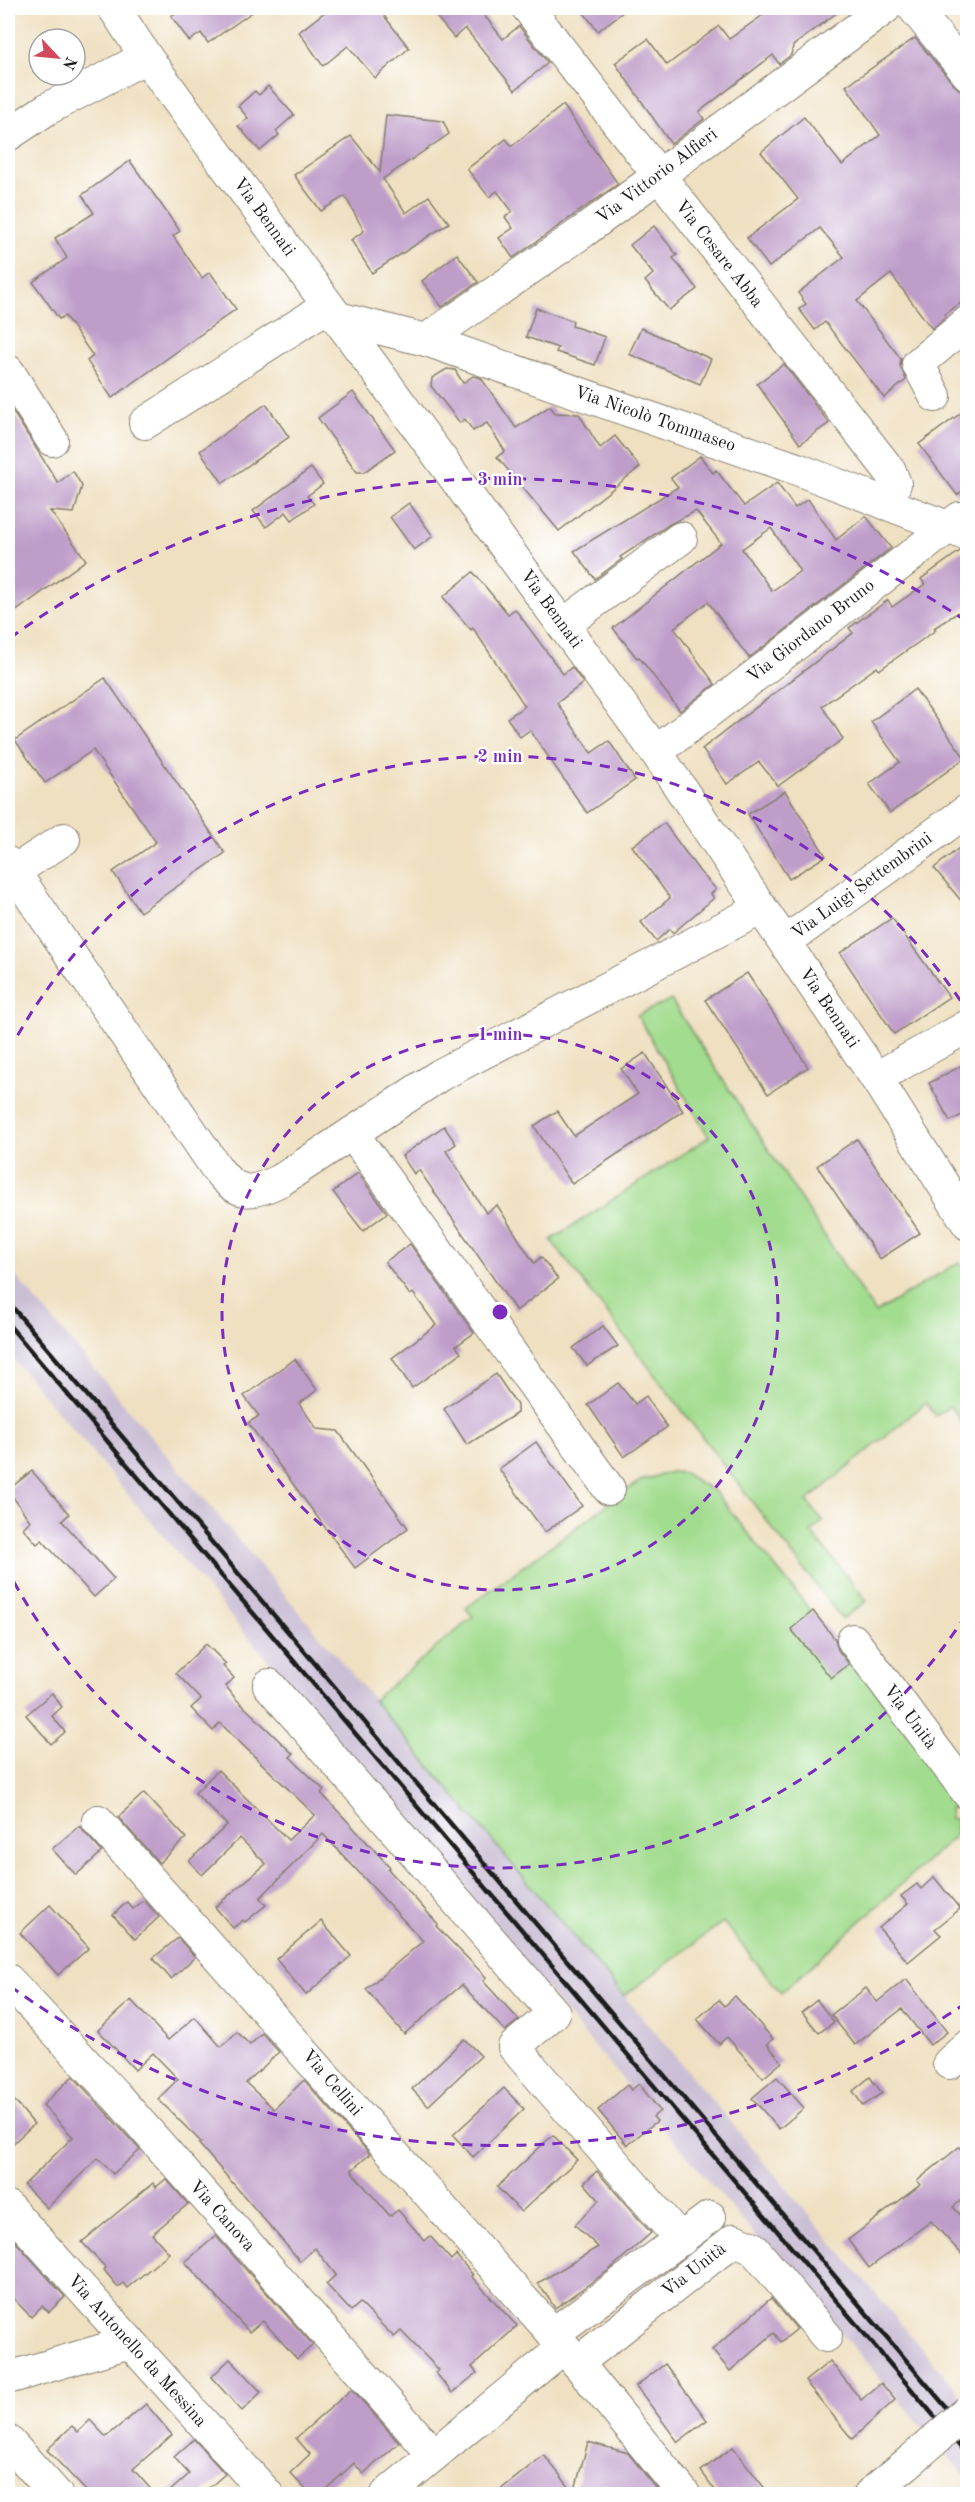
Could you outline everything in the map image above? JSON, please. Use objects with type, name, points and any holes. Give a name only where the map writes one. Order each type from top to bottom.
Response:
[{"type":"street","name":"Via Bennati","points":[[114,8],[146,57],[260,209],[656,752],[876,1078],[968,1224]]},
{"type":"street","name":"Via Cesare Abba","points":[[528,8],[890,471],[895,484],[885,503]]},
{"type":"street","name":"Via Vittorio Alfieri","points":[[426,340],[584,231],[885,8]]},
{"type":"street","points":[[914,8],[968,74]]},
{"type":"street","points":[[8,135],[47,109],[146,57]]},
{"type":"street","points":[[146,423],[333,312]]},
{"type":"street","name":"Via Nicolò Tommaseo","points":[[333,312],[426,340],[797,469],[885,503],[961,524]]},
{"type":"street","points":[[935,396],[918,364],[968,322]]},
{"type":"street","points":[[8,371],[52,440]]},
{"type":"street","name":"Via Giordano Bruno","points":[[656,752],[961,524]]},
{"type":"street","points":[[563,625],[681,538]]},
{"type":"street","name":"Via Luigi Settembrini","points":[[785,942],[968,810]]},
{"type":"street","points":[[64,839],[10,867],[229,1185],[248,1191],[261,1190],[281,1180],[440,1075],[760,909]]},
{"type":"street","points":[[876,1078],[968,1026]]},
{"type":"street","points":[[352,1133],[609,1489]]},
{"type":"street","name":"Via Unità","points":[[853,1640],[968,1793]]},
{"type":"street","points":[[269,1685],[554,2013],[514,2048],[681,2240]]},
{"type":"street","name":"Via Cellini","points":[[98,1821],[564,2348],[684,2494]]},
{"type":"street","name":"Via Canova","points":[[8,1980],[116,2096],[434,2455]]},
{"type":"street","name":"Via Antonello da Messina","points":[[8,2207],[267,2494]]},
{"type":"street","name":"Via Unità","points":[[387,2494],[564,2348],[681,2240],[710,2217]]},
{"type":"street","name":"Via Unità","points":[[564,2348],[734,2240],[752,2247],[826,2336]]},
{"type":"street","points":[[8,2378],[130,2342]]},
{"type":"street","points":[[870,2494],[968,2412]]},
{"type":"street","points":[[8,2441],[56,2494]]},
{"type":"shaded area","points":[[8,1267],[967,2402],[967,2478],[739,2217],[8,1353]]},
{"type":"green space","points":[[671,1000],[875,1313],[959,1262],[967,1273],[967,1429],[950,1406],[936,1416],[926,1403],[807,1501],[823,1521],[811,1532],[867,1601],[842,1619],[551,1240],[709,1137],[637,1015]]},
{"type":"green space","points":[[671,1472],[684,1473],[715,1492],[957,1792],[957,1807],[949,1808],[950,1819],[956,1819],[956,1835],[781,1993],[723,1922],[624,1996],[373,1700],[473,1617],[466,1608],[640,1481]]},
{"type":"building","points":[[183,8],[258,8],[208,43],[201,33],[189,41],[171,16]]},
{"type":"building","points":[[330,8],[378,8],[409,48],[375,78],[348,46],[323,66],[299,32]]},
{"type":"building","points":[[429,8],[490,8],[483,14],[503,39],[519,26],[548,63],[515,90],[465,28],[454,38]]},
{"type":"building","points":[[580,8],[628,8],[598,31]]},
{"type":"building","points":[[773,8],[843,8],[793,46],[791,55],[779,64],[773,55],[699,112],[704,119],[671,144],[615,63],[648,39],[667,65],[719,26],[729,39]]},
{"type":"building","points":[[915,38],[954,85],[968,96],[968,298],[945,314],[946,317],[932,329],[891,274],[857,301],[901,359],[900,365],[906,380],[884,398],[825,322],[815,330],[799,309],[806,304],[798,293],[844,257],[820,228],[769,267],[747,238],[798,199],[761,152],[804,117],[842,165],[880,135],[846,86]]},
{"type":"building","points":[[268,86],[294,115],[276,131],[279,135],[260,151],[238,126],[248,118],[238,106],[255,91],[259,95]]},
{"type":"building","points":[[563,105],[618,184],[513,258],[499,238],[513,228],[505,217],[512,211],[497,191],[489,197],[467,169],[506,139],[512,146]]},
{"type":"building","points":[[386,115],[443,121],[449,134],[383,179],[406,213],[429,196],[449,223],[372,273],[351,240],[364,231],[345,196],[321,211],[294,175],[351,136],[380,172]]},
{"type":"building","points":[[130,161],[180,231],[173,236],[202,278],[210,272],[236,309],[112,398],[87,361],[93,356],[65,316],[59,319],[33,282],[67,258],[55,238],[94,213],[82,195]]},
{"type":"building","points":[[654,226],[677,255],[673,258],[697,289],[669,310],[645,281],[653,274],[630,245]]},
{"type":"building","points":[[457,254],[478,282],[442,307],[422,281]]},
{"type":"building","points":[[536,308],[573,321],[572,326],[605,337],[595,365],[556,352],[558,348],[526,337]]},
{"type":"building","points":[[641,328],[711,359],[700,384],[629,354]]},
{"type":"building","points":[[784,364],[829,423],[800,444],[757,384]]},
{"type":"building","points":[[447,369],[455,370],[463,383],[473,376],[481,378],[516,428],[550,406],[555,413],[579,414],[600,448],[615,436],[640,467],[559,531],[497,457],[505,451],[487,423],[473,431],[465,419],[460,423],[431,386],[432,378]]},
{"type":"building","points":[[353,392],[395,450],[364,472],[357,472],[318,418]]},
{"type":"building","points":[[8,404],[58,483],[73,471],[82,486],[74,513],[50,511],[86,560],[8,617]]},
{"type":"building","points":[[266,404],[289,437],[223,483],[200,451]]},
{"type":"building","points":[[968,408],[968,487],[957,495],[919,444]]},
{"type":"building","points":[[700,456],[713,473],[716,470],[744,506],[777,483],[795,508],[808,499],[836,540],[866,516],[891,548],[749,658],[708,602],[674,628],[715,684],[680,711],[639,657],[637,658],[613,628],[721,543],[696,511],[670,524],[620,557],[622,559],[595,579],[574,551],[678,487],[671,478]],"holes":[[[771,528],[800,571],[772,591],[742,549]]]},
{"type":"building","points":[[311,468],[323,484],[307,496],[314,504],[292,520],[286,512],[266,527],[253,511]]},
{"type":"building","points":[[409,503],[433,536],[414,550],[390,517]]},
{"type":"building","points":[[960,551],[968,553],[968,606],[934,628],[936,630],[879,670],[877,667],[822,706],[843,739],[778,786],[759,762],[727,784],[702,749],[853,633],[849,628],[888,600],[892,607],[925,584],[921,579]]},
{"type":"building","points":[[473,572],[508,614],[515,609],[563,674],[572,667],[583,683],[557,703],[591,753],[609,741],[635,780],[587,813],[530,730],[520,737],[507,718],[525,706],[473,628],[471,630],[443,597]]},
{"type":"building","points":[[105,678],[225,853],[140,912],[113,872],[156,842],[93,750],[45,783],[15,740]]},
{"type":"building","points":[[915,689],[965,758],[890,813],[869,784],[900,762],[871,722]]},
{"type":"building","points":[[785,791],[826,856],[789,879],[748,814]]},
{"type":"building","points":[[664,823],[700,872],[716,889],[711,894],[714,898],[673,933],[670,929],[656,941],[641,922],[670,898],[632,846]]},
{"type":"building","points":[[968,841],[968,909],[934,868]]},
{"type":"building","points":[[892,918],[949,997],[894,1034],[840,953]]},
{"type":"building","points":[[747,973],[808,1067],[768,1094],[705,1000]]},
{"type":"building","points":[[645,1053],[683,1111],[572,1184],[534,1126],[557,1111],[574,1136],[638,1094],[621,1069]]},
{"type":"building","points":[[968,1062],[968,1112],[950,1121],[929,1083]]},
{"type":"building","points":[[444,1126],[456,1144],[446,1151],[486,1213],[497,1205],[534,1263],[541,1257],[558,1279],[516,1311],[419,1170],[414,1174],[402,1156]]},
{"type":"building","points":[[857,1139],[920,1233],[880,1259],[817,1166]]},
{"type":"building","points":[[358,1173],[387,1213],[363,1231],[333,1192]]},
{"type":"building","points":[[410,1244],[474,1333],[456,1346],[461,1353],[412,1388],[392,1358],[436,1325],[413,1293],[410,1295],[385,1262]]},
{"type":"building","points":[[603,1326],[618,1346],[587,1366],[573,1348]]},
{"type":"building","points":[[295,1359],[317,1390],[299,1404],[317,1429],[338,1431],[408,1528],[355,1568],[248,1423],[259,1416],[244,1396]]},
{"type":"building","points":[[496,1374],[517,1405],[517,1413],[467,1445],[444,1409]]},
{"type":"building","points":[[618,1383],[635,1404],[646,1396],[667,1427],[624,1457],[588,1405]]},
{"type":"building","points":[[536,1442],[582,1506],[545,1532],[499,1469]]},
{"type":"building","points":[[32,1471],[69,1514],[62,1521],[114,1579],[94,1597],[42,1540],[37,1544],[23,1528],[30,1521],[8,1490]]},
{"type":"building","points":[[813,1611],[835,1639],[838,1650],[849,1664],[831,1678],[791,1629]]},
{"type":"building","points":[[206,1644],[226,1664],[223,1666],[234,1678],[226,1686],[235,1698],[293,1754],[290,1757],[324,1790],[321,1793],[390,1867],[388,1869],[438,1924],[436,1926],[486,1977],[483,1981],[519,2020],[505,2031],[462,1985],[404,2034],[366,1989],[423,1941],[323,1834],[260,1898],[266,1905],[245,1922],[243,1920],[233,1928],[215,1907],[266,1864],[240,1838],[202,1875],[189,1861],[227,1825],[195,1793],[218,1770],[288,1840],[315,1815],[220,1723],[213,1731],[191,1708],[201,1699],[176,1673]]},
{"type":"building","points":[[52,1693],[62,1707],[52,1716],[65,1732],[51,1744],[26,1715]]},
{"type":"building","points":[[144,1793],[186,1838],[159,1863],[118,1817]]},
{"type":"building","points":[[79,1826],[102,1852],[76,1875],[52,1849]]},
{"type":"building","points":[[934,1877],[960,1909],[935,1929],[941,1935],[908,1962],[879,1928],[908,1904],[901,1896],[917,1884],[921,1889]]},
{"type":"building","points":[[144,1900],[159,1917],[135,1939],[113,1915],[127,1902],[133,1909]]},
{"type":"building","points":[[50,1905],[89,1948],[58,1975],[20,1933]]},
{"type":"building","points":[[321,1921],[351,1956],[306,1995],[276,1959]]},
{"type":"building","points":[[178,1938],[195,1957],[171,1979],[153,1958]]},
{"type":"building","points":[[906,1979],[947,2032],[930,2045],[902,2009],[855,2045],[831,2015],[866,1988],[877,2002]]},
{"type":"building","points":[[735,1996],[773,2039],[767,2044],[782,2062],[763,2078],[727,2037],[719,2044],[697,2019],[719,2000],[725,2006]]},
{"type":"building","points":[[131,2000],[168,2040],[195,2017],[221,2047],[237,2032],[250,2045],[262,2033],[279,2052],[246,2083],[274,2109],[304,2080],[370,2154],[352,2170],[390,2216],[398,2210],[425,2241],[430,2236],[451,2260],[456,2255],[473,2275],[471,2276],[517,2326],[472,2367],[477,2373],[452,2393],[436,2373],[439,2370],[401,2331],[394,2337],[360,2303],[351,2311],[326,2284],[336,2275],[315,2248],[300,2261],[199,2144],[201,2142],[158,2099],[178,2079],[153,2053],[135,2070],[98,2030]]},
{"type":"building","points":[[817,2000],[834,2022],[819,2033],[802,2012]]},
{"type":"building","points":[[464,2039],[481,2056],[428,2106],[412,2089]]},
{"type":"building","points":[[73,2076],[140,2150],[113,2174],[98,2158],[47,2208],[24,2185],[73,2137],[43,2105]]},
{"type":"building","points":[[777,2077],[804,2108],[779,2129],[752,2098]]},
{"type":"building","points":[[870,2077],[882,2093],[863,2106],[853,2091]]},
{"type":"building","points":[[639,2084],[660,2111],[653,2117],[657,2121],[627,2145],[598,2110],[627,2085],[631,2090]]},
{"type":"building","points":[[504,2088],[524,2109],[473,2157],[453,2135]]},
{"type":"building","points":[[8,2093],[34,2124],[8,2148]]},
{"type":"building","points":[[553,2135],[577,2160],[521,2212],[497,2187]]},
{"type":"building","points":[[959,2147],[968,2157],[968,2195],[953,2207],[968,2223],[968,2261],[931,2221],[869,2268],[848,2240],[920,2185],[917,2181]]},
{"type":"building","points":[[597,2171],[651,2233],[609,2270],[555,2308],[538,2283],[598,2247],[575,2225],[599,2200],[584,2183]]},
{"type":"building","points":[[166,2179],[188,2204],[152,2234],[169,2253],[127,2288],[123,2283],[118,2287],[104,2270],[106,2268],[82,2242],[153,2183],[156,2187]]},
{"type":"building","points":[[8,2233],[65,2297],[49,2312],[42,2306],[31,2317],[8,2293]]},
{"type":"building","points":[[216,2236],[313,2345],[297,2359],[263,2321],[249,2332],[185,2262]]},
{"type":"building","points":[[771,2298],[797,2329],[781,2342],[774,2333],[730,2371],[712,2350]]},
{"type":"building","points":[[230,2359],[261,2392],[242,2411],[211,2377]]},
{"type":"building","points":[[830,2361],[861,2400],[881,2383],[895,2400],[852,2439],[805,2381]]},
{"type":"building","points":[[665,2364],[707,2420],[678,2442],[636,2386]]},
{"type":"building","points":[[352,2389],[399,2443],[363,2474],[354,2463],[321,2494],[310,2494],[290,2473],[310,2454],[296,2438]]},
{"type":"building","points":[[146,2404],[172,2435],[133,2469],[155,2494],[89,2494],[47,2450],[72,2426],[78,2432],[90,2420],[106,2437]]},
{"type":"building","points":[[194,2439],[225,2474],[202,2494],[167,2494],[189,2474],[174,2457]]},
{"type":"building","points":[[588,2442],[628,2453],[661,2494],[495,2494],[544,2455],[574,2493]]},
{"type":"building","points":[[733,2447],[769,2494],[718,2494],[701,2471]]},
{"type":"railway","points":[[8,1302],[968,2433]]},
{"type":"railway","points":[[8,1324],[968,2456]]}]
